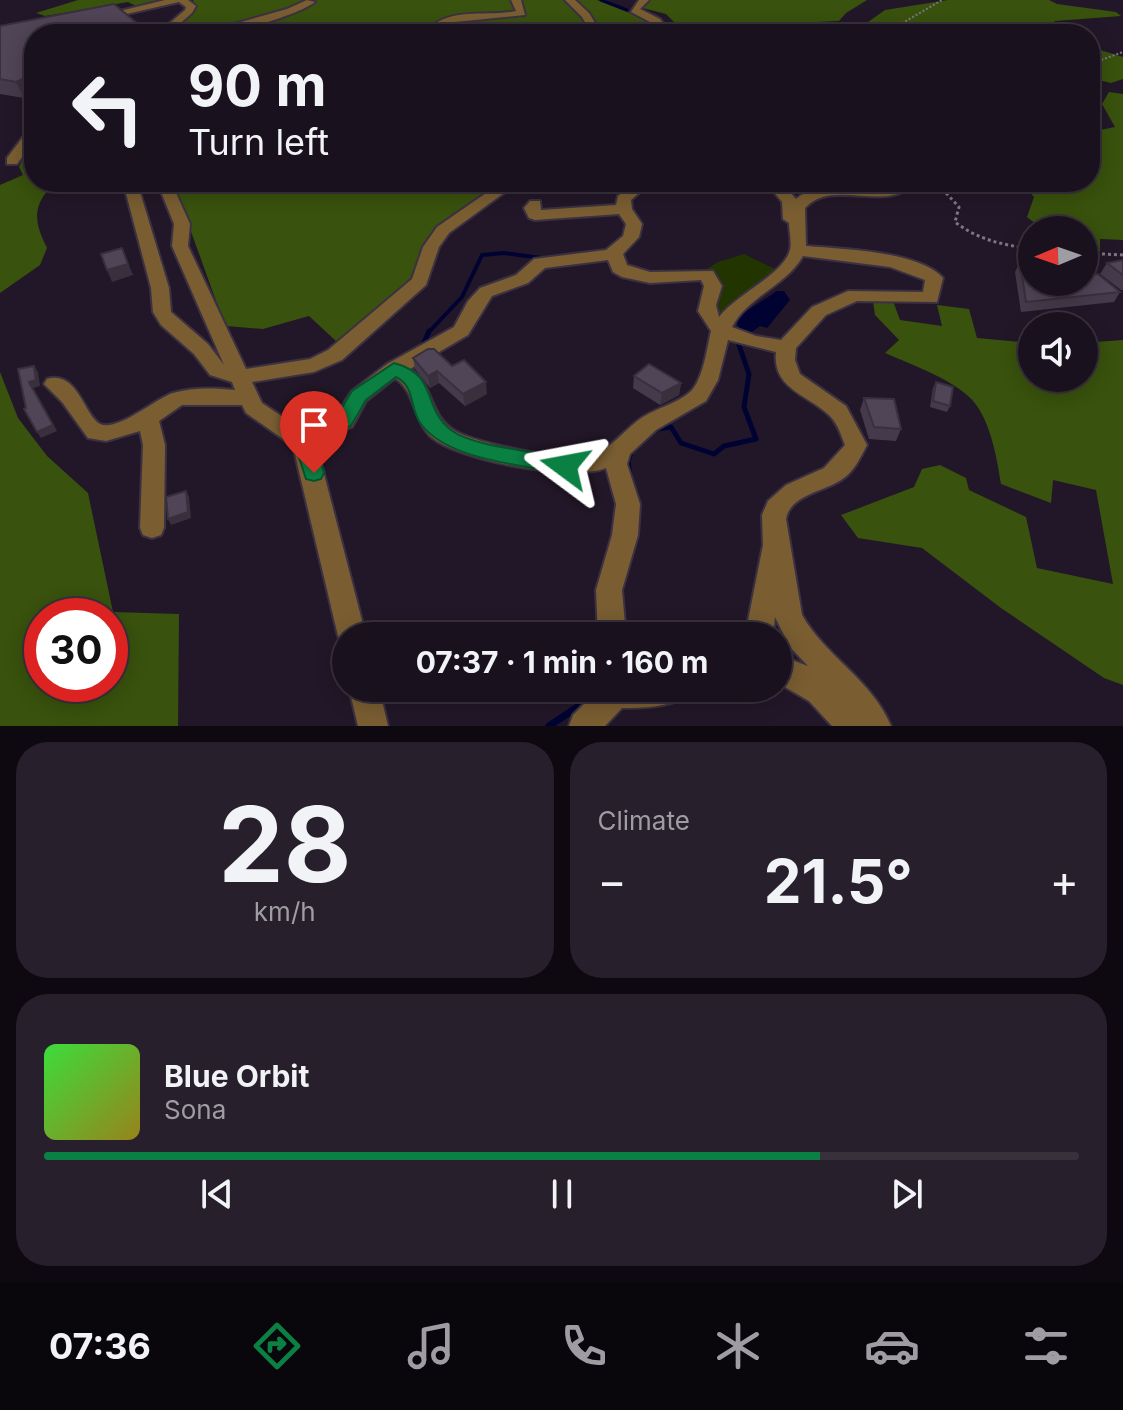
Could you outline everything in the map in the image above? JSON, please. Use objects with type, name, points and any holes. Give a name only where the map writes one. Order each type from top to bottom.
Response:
[{"type":"street","points":[[87,20],[180,0],[191,6],[174,24]]},
{"type":"street","points":[[440,24],[447,20],[512,17],[522,13],[516,0]]},
{"type":"street","points":[[570,0],[591,24]]},
{"type":"street","points":[[644,0],[634,10],[658,24]]},
{"type":"street","points":[[287,1],[315,2]]},
{"type":"street","points":[[240,24],[315,2]]},
{"type":"street","points":[[12,161],[24,142]]},
{"type":"street","points":[[133,192],[160,288],[162,312],[201,349],[217,370],[240,377],[314,365],[335,355],[420,281],[431,247],[443,230],[498,192]]},
{"type":"street","points":[[168,192],[182,224],[180,246],[254,408],[293,434],[307,451],[349,622]]},
{"type":"street","points":[[621,209],[623,199],[632,192]]},
{"type":"street","points":[[782,192],[790,201],[792,221],[798,222]]},
{"type":"street","points":[[394,369],[410,376],[417,384],[428,419],[446,437],[466,445],[565,466],[588,466],[619,450],[648,424],[699,396],[708,380],[721,330],[729,314],[788,270],[798,250],[797,207],[805,199],[831,192]]},
{"type":"street","points":[[866,192],[890,192]]},
{"type":"street","points":[[535,204],[532,208],[535,215],[621,209]]},
{"type":"street","points":[[293,434],[344,421],[359,396],[394,369],[461,331],[480,297],[493,288],[522,279],[537,264],[570,262],[614,253],[627,245],[634,232],[634,224],[621,209]]},
{"type":"street","points":[[798,250],[846,255],[927,271],[934,278],[931,298],[854,295],[819,311],[786,346],[783,359],[788,372],[808,393],[839,411],[856,445],[849,459],[829,478],[783,500],[775,509],[772,525],[789,618],[800,638],[859,699],[876,726]]},
{"type":"street","points":[[614,253],[619,268],[632,275],[707,275],[713,286],[707,312],[721,330],[770,348],[786,346]]},
{"type":"street","points":[[54,384],[74,397],[88,427],[95,434],[108,435],[148,419],[157,406],[169,399],[198,396],[250,398]]},
{"type":"street","points":[[148,419],[154,445],[152,528]]},
{"type":"street","points":[[611,622],[609,590],[625,535],[628,504],[616,464],[619,450]]},
{"type":"street","points":[[760,622],[762,601],[777,540]]},
{"type":"street","points":[[792,671],[822,681],[866,726]]},
{"type":"street","points":[[792,674],[837,708],[851,726]]},
{"type":"street","points":[[367,702],[373,726]]},
{"type":"street","points":[[584,726],[605,702]]},
{"type":"path","points":[[901,24],[942,0]]},
{"type":"path","points":[[1100,60],[1123,52]]},
{"type":"path","points":[[945,192],[959,207],[955,222],[963,230],[1018,246]]},
{"type":"path","points":[[1098,254],[1123,255]]},
{"type":"green space","points":[[78,0],[167,0],[138,7],[128,2],[45,16],[36,13]]},
{"type":"green space","points":[[193,0],[597,0],[652,24],[178,24],[195,9]]},
{"type":"green space","points":[[647,0],[867,0],[839,21],[817,22],[826,24],[676,24],[666,14],[639,7]]},
{"type":"green space","points":[[948,0],[1049,0],[1057,4],[1116,12],[1121,16],[1055,21],[1053,24],[865,24],[885,10]]},
{"type":"green space","points":[[1100,50],[1123,57],[1123,79],[1111,83],[1100,80]]},
{"type":"green space","points":[[1109,92],[1123,94],[1123,240],[1100,239],[1098,251],[1098,216],[1027,216],[1034,197],[1029,192],[1100,192],[1100,130],[1115,127],[1102,104]]},
{"type":"green space","points":[[23,159],[24,192],[46,192],[39,205],[37,221],[47,248],[40,265],[0,293],[0,185],[23,175],[19,167]]},
{"type":"green space","points":[[175,192],[487,192],[451,215],[429,236],[415,279],[337,342],[309,316],[263,329],[226,326]]},
{"type":"green space","points":[[744,254],[779,271],[715,316],[702,272],[718,262]]},
{"type":"green space","points":[[873,301],[893,301],[900,320],[942,326],[937,305],[969,309],[977,338],[1018,342],[1018,392],[1098,392],[1098,342],[1123,340],[1123,685],[1104,678],[1001,608],[922,548],[858,538],[841,515],[914,487],[922,469],[940,465],[966,478],[969,490],[1026,517],[1037,568],[1113,584],[1096,490],[1053,480],[1051,503],[1001,484],[990,434],[977,406],[970,397],[948,382],[885,353],[899,340],[875,315]]},
{"type":"green space","points":[[0,372],[18,418],[47,456],[88,493],[110,598],[24,598],[24,702],[128,702],[128,612],[179,614],[178,726],[0,726]]},
{"type":"shaded area","points":[[777,291],[784,291],[790,300],[767,328],[760,326],[752,332],[738,327],[736,318]]},
{"type":"building","points":[[114,4],[138,24],[24,24],[24,78],[16,82],[0,79],[0,26]]},
{"type":"building","points":[[122,248],[128,264],[107,270],[101,254]]},
{"type":"building","points":[[1123,260],[1123,275],[1107,263]]},
{"type":"building","points":[[1098,274],[1120,292],[1098,294]]},
{"type":"building","points":[[1025,296],[1082,296],[1026,302]]},
{"type":"building","points":[[434,349],[452,366],[464,360],[486,382],[463,394],[437,371],[428,376],[413,358]]},
{"type":"building","points":[[649,364],[681,383],[662,393],[634,376]]},
{"type":"building","points":[[34,366],[36,380],[29,382],[53,425],[37,432],[24,409],[18,369]]},
{"type":"building","points":[[936,382],[953,387],[950,406],[933,401]]},
{"type":"building","points":[[864,398],[894,399],[901,429],[874,427]]},
{"type":"building","points":[[186,491],[188,512],[168,519],[166,497]]},
{"type":"waterway","points":[[601,0],[627,10]]},
{"type":"waterway","points":[[428,333],[462,297],[482,255],[504,253],[549,259]]},
{"type":"waterway","points":[[422,348],[428,333]]},
{"type":"waterway","points":[[657,429],[671,427],[681,443],[714,454],[724,446],[756,439],[744,407],[749,374],[738,342]]},
{"type":"waterway","points":[[322,466],[321,448],[330,430]]},
{"type":"waterway","points":[[630,476],[628,461],[633,447]]},
{"type":"waterway","points":[[549,726],[581,702]]},
{"type":"route","points":[[314,473],[302,441],[293,434],[338,425],[344,421],[359,396],[394,369],[410,376],[417,384],[428,419],[446,437],[466,445],[565,466]]}]
